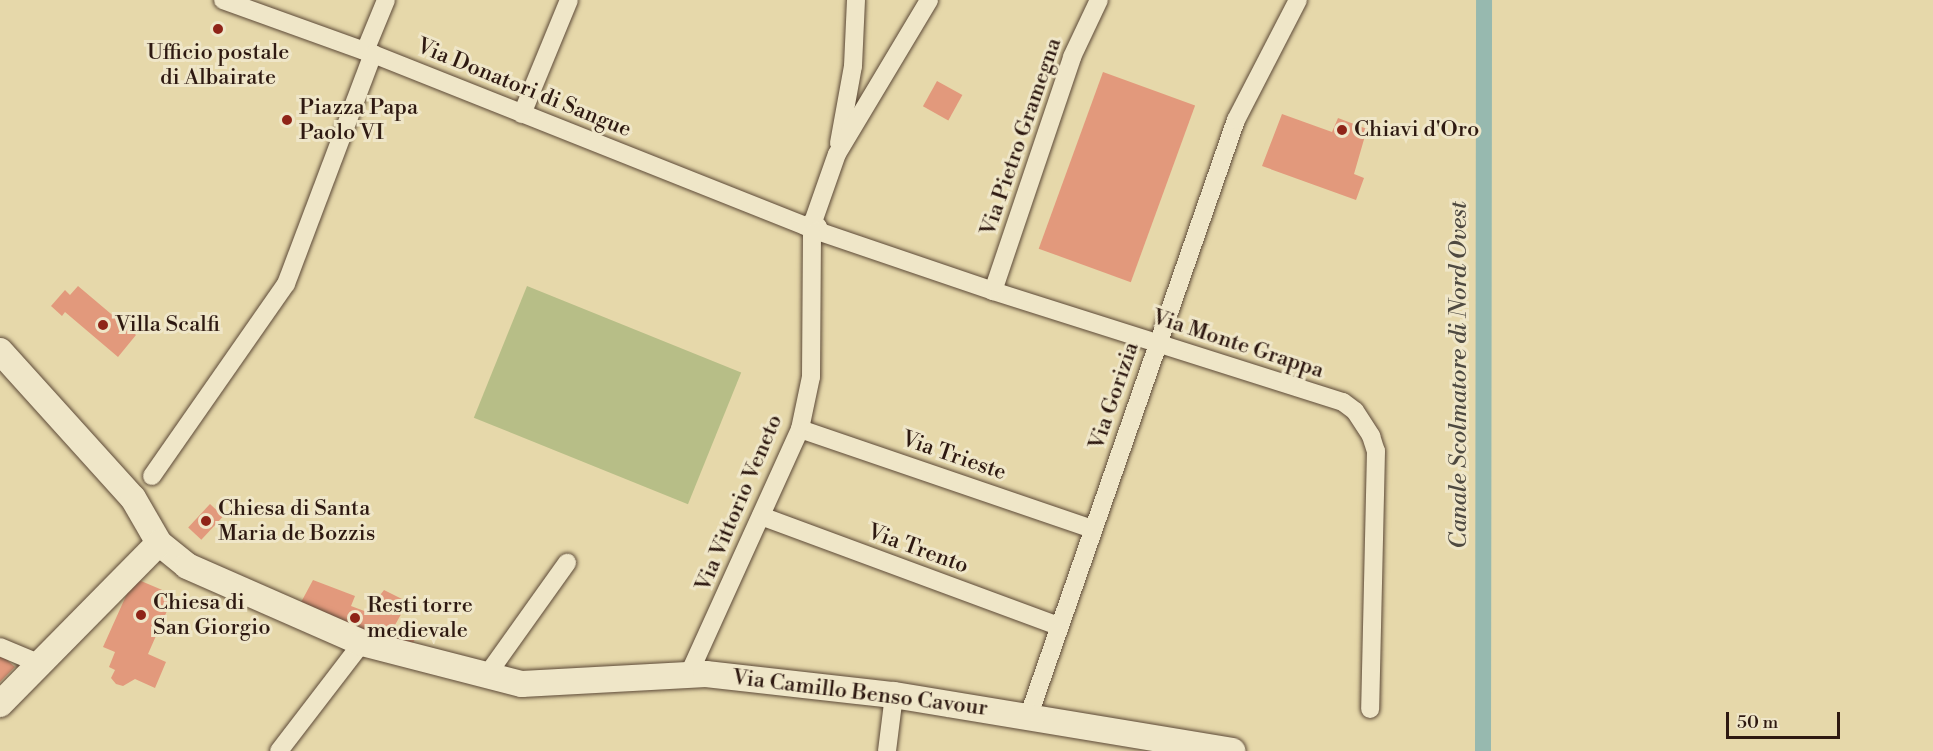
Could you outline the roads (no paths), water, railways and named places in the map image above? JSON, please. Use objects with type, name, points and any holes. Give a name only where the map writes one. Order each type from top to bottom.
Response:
[{"type":"street","name":"Via Donatori di Sangue","points":[[223,0],[369,53],[812,228]]},
{"type":"street","points":[[152,476],[286,284],[312,218],[386,0]]},
{"type":"street","points":[[522,114],[569,0]]},
{"type":"street","points":[[837,154],[853,66],[856,0]]},
{"type":"street","name":"Via Vittorio Veneto","points":[[688,676],[800,429],[811,377],[812,228],[837,154],[929,0]]},
{"type":"street","name":"Via Pietro Gramegna","points":[[993,291],[1072,57],[1099,0]]},
{"type":"street","name":"Via Gorizia","points":[[1029,715],[1058,626],[1236,120],[1298,0]]},
{"type":"street","name":"Via Monte Grappa","points":[[812,228],[993,291],[1343,402],[1364,422],[1376,451],[1370,709]]},
{"type":"street","points":[[0,351],[133,498],[159,543],[0,704]]},
{"type":"street","name":"Via Trieste","points":[[800,429],[1092,529]]},
{"type":"street","name":"Via Trento","points":[[761,516],[1058,626]]},
{"type":"street","name":"Via Camillo Benso Cavour","points":[[159,543],[187,566],[362,643],[522,684],[706,674],[894,694],[1232,751]]},
{"type":"street","points":[[487,675],[567,563]]},
{"type":"street","points":[[279,751],[362,643]]},
{"type":"street","points":[[0,647],[38,663]]},
{"type":"street","points":[[887,751],[894,694]]},
{"type":"waterway","name":"Canale Scolmatore di Nord Ovest","points":[[1483,751],[1484,0]]},
{"type":"place","name":"Ufficio postale di Albairate","points":[[218,29]]},
{"type":"place","name":"Piazza Papa Paolo VI","points":[[287,120]]},
{"type":"place","name":"Chiavi d'Oro","points":[[1342,130]]},
{"type":"place","name":"Villa Scalfi","points":[[103,325]]},
{"type":"place","name":"Chiesa di Santa Maria de Bozzis","points":[[206,521]]},
{"type":"place","name":"Chiesa di San Giorgio","points":[[141,615]]},
{"type":"place","name":"Resti torre medievale","points":[[355,618]]}]
